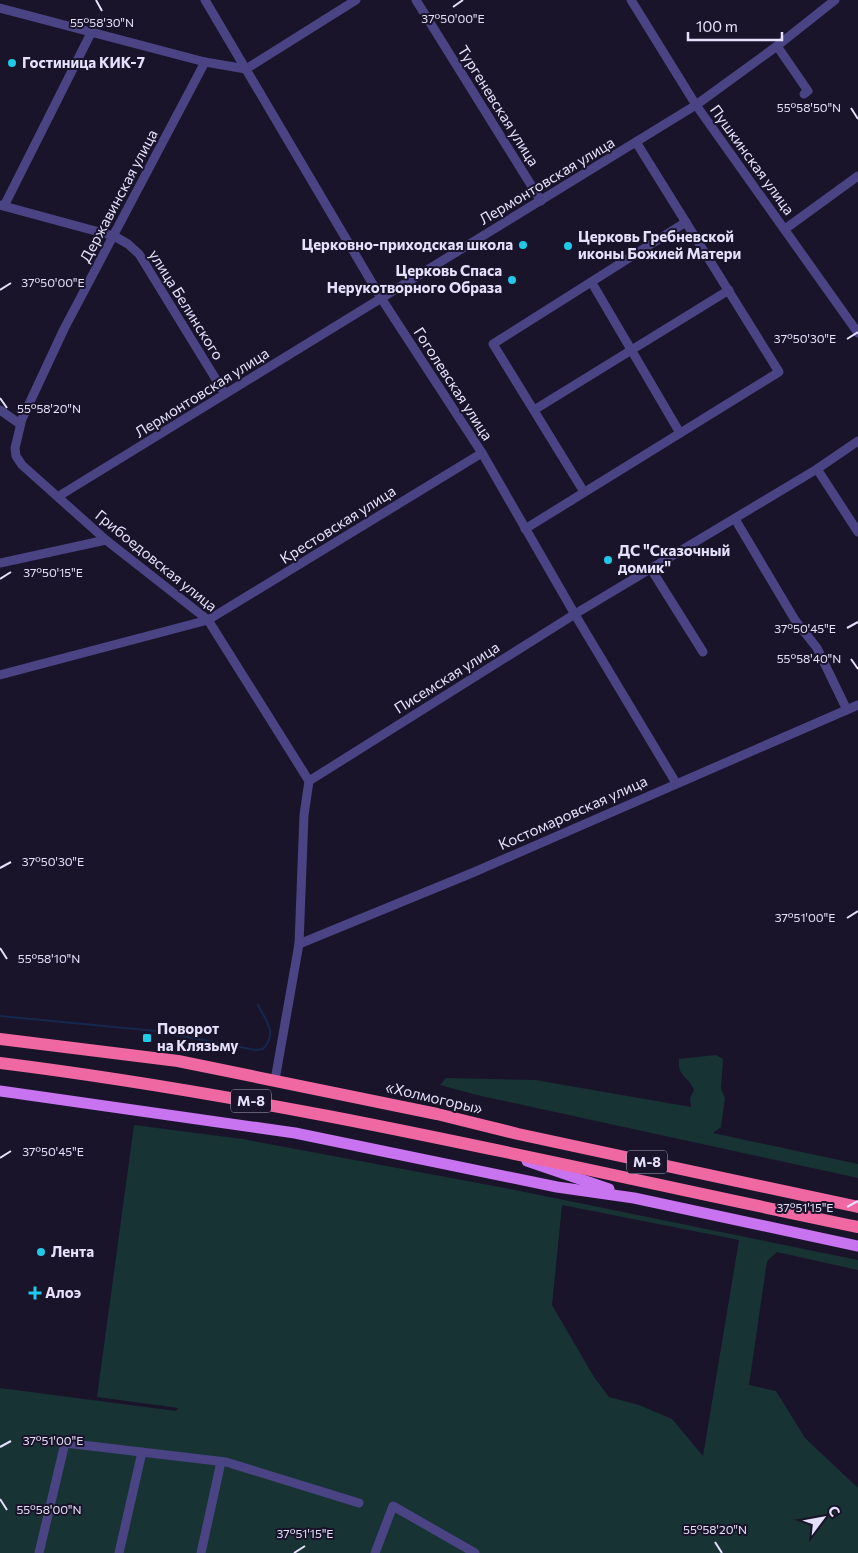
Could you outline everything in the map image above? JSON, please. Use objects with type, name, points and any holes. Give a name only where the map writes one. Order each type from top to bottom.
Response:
[{"type":"highway","name":"«Холмогоры»","points":[[0,1039],[178,1061],[275,1080],[858,1207]]},
{"type":"highway","name":"М-8","points":[[0,1063],[112,1077],[266,1103],[858,1227]]},
{"type":"main road","points":[[0,1091],[295,1133],[557,1187],[634,1198],[858,1246]]},
{"type":"main road","points":[[500,1152],[634,1198]]},
{"type":"street","name":"Гоголевская улица","points":[[205,0],[381,298],[482,453],[676,783]]},
{"type":"street","points":[[0,8],[205,62],[246,69],[356,0]]},
{"type":"street","name":"Тургеневская улица","points":[[416,0],[541,201]]},
{"type":"street","name":"Пушкинская улица","points":[[631,0],[696,105],[858,333]]},
{"type":"street","name":"Лермонтовская улица","points":[[59,496],[696,105],[777,46],[835,0]]},
{"type":"street","points":[[2,206],[91,33]]},
{"type":"street","points":[[777,46],[808,91],[804,94]]},
{"type":"street","name":"Державинская улица","points":[[20,424],[64,329],[205,62]]},
{"type":"street","points":[[525,529],[779,372],[636,142]]},
{"type":"street","points":[[785,229],[858,176]]},
{"type":"street","name":"улица Белинского","points":[[2,206],[114,236],[139,254],[226,394]]},
{"type":"street","points":[[584,492],[493,344],[686,222]]},
{"type":"street","points":[[592,283],[680,433]]},
{"type":"street","points":[[534,410],[729,290]]},
{"type":"street","points":[[0,410],[20,424]]},
{"type":"street","name":"Грибоедовская улица","points":[[20,424],[15,448],[16,456],[22,465],[59,496],[106,540],[208,620],[309,781]]},
{"type":"street","name":"Писемская улица","points":[[309,781],[575,614],[735,519],[858,442]]},
{"type":"street","name":"Крестовская улица","points":[[0,675],[208,620],[482,453]]},
{"type":"street","points":[[817,469],[858,532]]},
{"type":"street","points":[[735,519],[795,620],[817,648],[847,710]]},
{"type":"street","points":[[0,563],[106,540]]},
{"type":"street","points":[[651,569],[702,652]]},
{"type":"street","name":"Костомаровская улица","points":[[299,944],[472,873],[858,705]]},
{"type":"street","points":[[275,1080],[299,944],[304,815],[309,781]]},
{"type":"street","points":[[39,1553],[65,1443],[221,1462],[360,1504]]},
{"type":"street","points":[[119,1553],[142,1452]]},
{"type":"street","points":[[201,1553],[221,1462]]},
{"type":"street","points":[[375,1553],[393,1506],[475,1553]]},
{"type":"green space","points":[[716,1055],[723,1059],[721,1089],[725,1098],[721,1127],[713,1133],[858,1164],[858,1178],[477,1095],[440,1085],[446,1078],[535,1080],[691,1107],[690,1098],[694,1090],[681,1073],[679,1059]]},
{"type":"green space","points":[[134,1125],[242,1139],[510,1189],[858,1260],[858,1270],[777,1252],[767,1261],[749,1385],[776,1391],[805,1438],[858,1488],[858,1553],[0,1553],[0,1388],[176,1411],[178,1408],[97,1397]],"holes":[[[562,1205],[739,1240],[703,1456],[672,1419],[639,1405],[609,1397],[594,1377],[552,1305]]]},
{"type":"waterway","points":[[0,1016],[156,1031],[256,1050],[263,1049],[270,1038],[269,1027],[258,1005]]},
{"type":"place","name":"Гостиница КИК-7","points":[[12,63]]},
{"type":"place","name":"Церковно-приходская школа","points":[[523,245]]},
{"type":"place","name":"Церковь Гребневской иконы Божией Матери","points":[[568,246]]},
{"type":"place","name":"Церковь Спаса Нерукотворного Образа","points":[[512,280]]},
{"type":"place","name":"ДС \"Сказочный домик\"","points":[[608,560]]},
{"type":"place","name":"Поворот на Клязьму","points":[[147,1038]]},
{"type":"place","name":"Лента","points":[[41,1252]]},
{"type":"place","name":"Алоэ","points":[[35,1293]]}]
